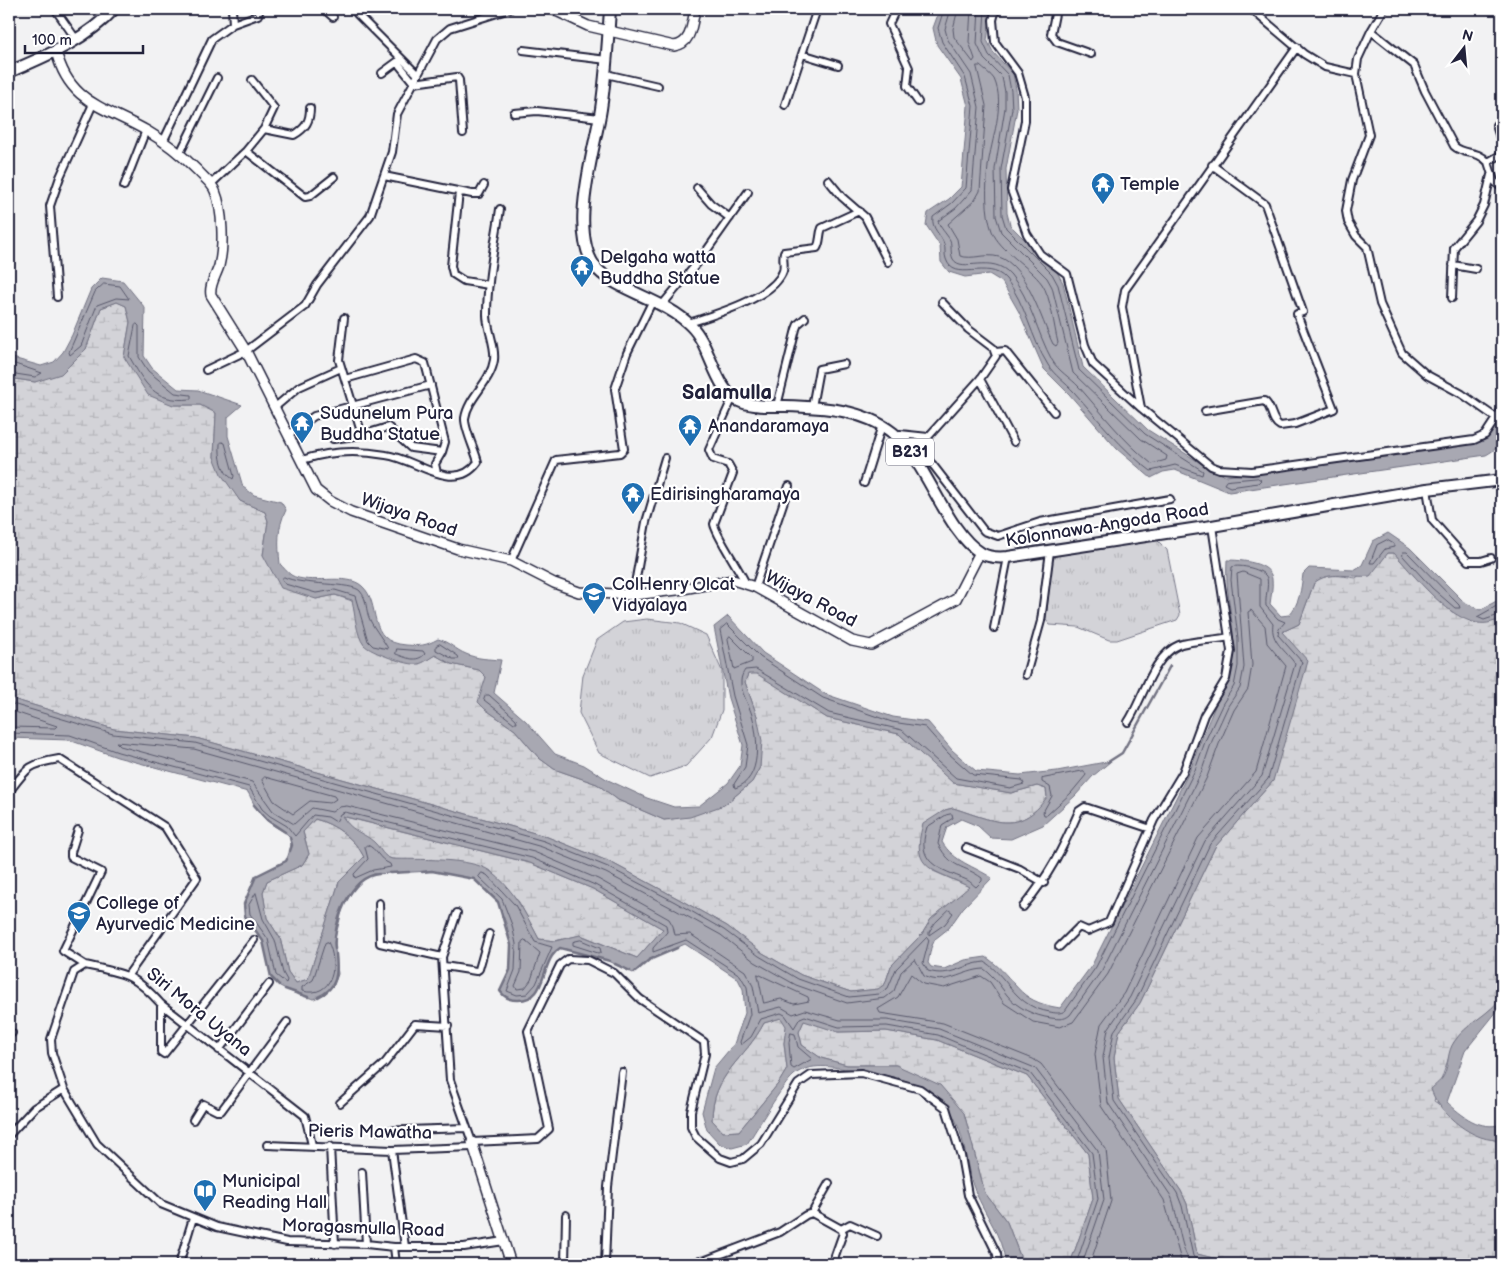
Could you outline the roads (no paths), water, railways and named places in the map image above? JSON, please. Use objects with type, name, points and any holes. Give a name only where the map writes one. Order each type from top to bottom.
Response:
[{"type":"main road","points":[[9,72],[56,51],[76,39],[104,19],[114,9]]},
{"type":"main road","points":[[610,9],[606,74],[584,204],[584,224],[588,254],[603,274],[657,302],[689,323],[700,336],[718,376],[733,397]]},
{"type":"main road","name":"B231","points":[[733,397],[744,403],[812,407],[854,414],[882,425],[896,433],[905,444],[954,522],[980,552]]},
{"type":"main road","name":"Kolonnawa-Angoda Road","points":[[980,552],[998,558],[1008,557],[1212,526],[1426,489],[1502,480]]},
{"type":"street","points":[[55,9],[76,39]]},
{"type":"street","points":[[232,9],[233,24]]},
{"type":"street","points":[[163,142],[212,39],[233,24],[258,15],[260,9]]},
{"type":"street","points":[[324,9],[333,17]]},
{"type":"street","points":[[206,370],[246,352],[305,306],[317,284],[370,216],[392,152],[397,114],[437,39],[450,28],[510,9]]},
{"type":"street","points":[[552,9],[588,26],[681,45],[688,40],[695,9]]},
{"type":"street","points":[[785,105],[817,9]]},
{"type":"street","points":[[896,9],[889,24],[910,68],[907,86],[918,102]]},
{"type":"street","points":[[996,9],[993,20],[995,42],[1018,73],[1025,97],[1024,121],[1011,180],[1013,197],[1034,246],[1067,274],[1085,345],[1093,364],[1141,408],[1211,466],[1219,469],[1252,471],[1474,440],[1485,435],[1500,420],[1502,409]]},
{"type":"street","points":[[1056,9],[1052,34],[1057,42],[1091,54]]},
{"type":"street","points":[[1250,9],[1298,47],[1304,54],[1325,67],[1356,74]]},
{"type":"street","points":[[1384,9],[1371,30],[1358,60],[1356,74],[1369,135],[1352,180],[1346,211],[1348,222],[1369,254],[1383,312],[1402,353],[1414,365],[1500,420]]},
{"type":"street","points":[[357,14],[418,75]]},
{"type":"street","points":[[1371,30],[1414,65],[1425,91],[1454,146],[1459,150],[1481,155],[1488,162],[1491,175],[1487,195],[1480,213],[1454,248],[1452,298]]},
{"type":"street","points":[[1141,408],[1122,307],[1122,297],[1137,270],[1298,47]]},
{"type":"street","points":[[523,50],[607,60]]},
{"type":"street","name":"Wijaya Road","points":[[56,51],[61,70],[76,89],[93,104],[146,130],[180,153],[211,184],[215,191],[222,225],[222,247],[219,266],[210,290],[211,295],[246,352],[316,490],[330,501],[351,512],[458,549],[510,561],[554,583],[579,592],[633,595],[677,590],[734,580],[751,586],[852,641],[871,645],[956,599],[980,552]]},
{"type":"street","points":[[802,54],[838,65]]},
{"type":"street","points":[[382,74],[397,62],[414,83]]},
{"type":"street","points":[[606,74],[658,86]]},
{"type":"street","points":[[414,83],[457,77],[459,80],[463,133]]},
{"type":"street","points":[[180,153],[217,78]]},
{"type":"street","points":[[211,184],[246,151],[259,132],[264,129],[274,108],[252,80]]},
{"type":"street","points":[[57,297],[50,206],[60,177],[93,104]]},
{"type":"street","points":[[264,129],[294,135],[302,130],[310,120],[310,108]]},
{"type":"street","points":[[514,113],[537,112],[600,118]]},
{"type":"street","points":[[1502,119],[1496,125],[1502,144]]},
{"type":"street","points":[[124,186],[146,130]]},
{"type":"street","points":[[246,151],[306,197],[310,196],[334,177]]},
{"type":"street","points":[[1488,162],[1502,154]]},
{"type":"street","points":[[1205,411],[1264,401],[1270,405],[1275,423],[1280,426],[1295,424],[1334,409],[1297,314],[1303,312],[1265,204],[1212,165]]},
{"type":"street","points":[[1491,175],[1502,188]]},
{"type":"street","points":[[384,176],[459,192],[479,194],[484,185]]},
{"type":"street","points":[[828,180],[842,197],[859,211],[872,229],[888,262]]},
{"type":"street","points":[[697,188],[711,204],[730,218]]},
{"type":"street","points":[[459,192],[451,266],[453,274],[464,281],[489,285]]},
{"type":"street","points":[[510,561],[556,460],[620,453],[624,449],[615,388],[627,353],[657,302],[700,260],[748,192]]},
{"type":"street","points":[[302,460],[324,453],[367,452],[389,455],[437,473],[458,476],[471,472],[478,462],[465,418],[468,408],[489,376],[494,359],[487,318],[489,285],[500,209]]},
{"type":"street","points":[[689,323],[756,298],[779,278],[783,270],[782,259],[784,252],[817,248],[822,228],[859,211]]},
{"type":"street","points":[[1453,265],[1476,269]]},
{"type":"street","points":[[942,302],[968,329],[996,352],[1005,352],[1054,412]]},
{"type":"street","points":[[344,318],[338,360],[362,435]]},
{"type":"street","points":[[777,406],[796,329],[804,318]]},
{"type":"street","points":[[896,433],[928,437],[980,379],[995,360],[996,352]]},
{"type":"street","points":[[344,379],[416,359],[425,362],[446,442],[435,464],[437,473]]},
{"type":"street","points":[[812,407],[819,370],[844,364]]},
{"type":"street","points":[[274,408],[298,387],[341,368]]},
{"type":"street","points":[[980,379],[1014,442]]},
{"type":"street","points":[[288,435],[314,416],[431,384]]},
{"type":"street","points":[[733,397],[709,450],[713,459],[728,464],[733,473],[716,517],[715,532],[751,586]]},
{"type":"street","points":[[864,484],[882,425]]},
{"type":"street","points":[[333,439],[362,435],[388,427],[411,448],[442,452]]},
{"type":"street","points":[[896,433],[934,465],[984,531],[998,536],[1040,522],[1170,499]]},
{"type":"street","points":[[633,595],[646,522],[665,458]]},
{"type":"street","points":[[751,586],[790,486]]},
{"type":"street","points":[[1426,489],[1432,520],[1468,561],[1481,561],[1491,558]]},
{"type":"street","points":[[1059,947],[1079,927],[1088,931],[1109,922],[1154,820],[1183,772],[1204,715],[1226,679],[1231,651],[1212,526]]},
{"type":"street","points":[[1026,675],[1041,621],[1050,551]]},
{"type":"street","points":[[994,628],[1008,557]]},
{"type":"street","points":[[1128,722],[1138,708],[1143,690],[1168,650],[1181,644],[1229,637]]},
{"type":"street","points":[[9,792],[28,767],[36,763],[59,759],[164,828],[197,878],[128,975]]},
{"type":"street","points":[[1023,907],[1044,883],[1060,856],[1079,811],[1086,807],[1151,829]]},
{"type":"street","name":"Siri Mora Uyana","points":[[78,830],[71,857],[101,872],[62,951],[85,965],[128,975],[144,986],[161,1004],[305,1116],[312,1145]]},
{"type":"street","points":[[966,848],[1020,869],[1044,883]]},
{"type":"street","points":[[379,903],[380,943],[442,957]]},
{"type":"street","points":[[457,913],[442,957],[448,1026],[450,1080],[511,1264]]},
{"type":"street","points":[[444,966],[476,971],[479,969],[490,934]]},
{"type":"street","points":[[161,1004],[161,1052],[164,1054],[254,940]]},
{"type":"street","name":"Pieris Mawatha","points":[[267,1145],[285,1147],[312,1145],[392,1150],[538,1139],[549,1129],[528,1031],[560,965],[568,959],[588,960],[614,973],[640,1000],[704,1042],[705,1054],[691,1111],[691,1127],[696,1138],[720,1158],[731,1162],[743,1159],[761,1144],[798,1084],[811,1076],[861,1073],[920,1090],[946,1108],[961,1156],[968,1195],[997,1254],[998,1264]]},
{"type":"street","name":"Moragasmulla Road","points":[[85,965],[74,972],[51,1039],[52,1053],[64,1089],[97,1144],[111,1159],[140,1183],[150,1197],[161,1204],[216,1227],[287,1242],[405,1247],[464,1246],[504,1241]]},
{"type":"street","points":[[218,1050],[269,984]]},
{"type":"street","points":[[193,1120],[203,1104],[217,1111],[222,1111],[287,1022]]},
{"type":"street","points":[[340,1103],[385,1063],[415,1024],[448,1026]]},
{"type":"street","points":[[605,1264],[608,1187],[622,1072]]},
{"type":"street","points":[[9,1135],[34,1108],[64,1089]]},
{"type":"street","points":[[379,1131],[466,1128]]},
{"type":"street","points":[[330,1146],[335,1244]]},
{"type":"street","points":[[392,1150],[405,1247]]},
{"type":"street","points":[[362,1172],[366,1244]]},
{"type":"street","points":[[685,1264],[707,1262],[780,1232],[799,1218],[812,1214],[829,1183]]},
{"type":"street","points":[[812,1214],[841,1229],[843,1233],[832,1264]]},
{"type":"street","points":[[565,1264],[566,1215]]},
{"type":"street","points":[[179,1264],[192,1218]]},
{"type":"street","points":[[841,1229],[850,1224],[877,1236]]},
{"type":"street","points":[[394,1247],[396,1264]]},
{"type":"water","points":[[940,9],[992,9],[987,40],[993,52],[1013,74],[1016,89],[1017,109],[1006,169],[1007,213],[1010,225],[1057,272],[1063,283],[1083,367],[1148,430],[1210,469],[1225,476],[1473,444],[1487,439],[1502,416],[1502,435],[1497,447],[1486,455],[1229,492],[1175,470],[1163,472],[1151,478],[1117,449],[1069,394],[1044,369],[1019,312],[1002,282],[989,274],[965,277],[949,272],[941,262],[940,246],[926,225],[928,213],[949,199],[961,187],[968,106],[961,79],[937,45],[933,28]]},
{"type":"water","points":[[102,278],[123,281],[145,308],[144,356],[152,368],[178,389],[198,390],[242,405],[228,417],[228,436],[243,487],[254,495],[281,502],[286,510],[279,536],[280,564],[291,575],[308,579],[347,580],[362,586],[372,602],[379,629],[385,637],[393,642],[419,645],[438,639],[470,656],[501,660],[494,693],[526,721],[555,754],[584,765],[608,780],[647,798],[674,807],[699,806],[728,783],[740,766],[743,745],[728,698],[714,627],[728,616],[763,653],[825,694],[893,717],[928,722],[952,750],[976,771],[1020,775],[1057,771],[1111,761],[1043,825],[1011,839],[991,838],[978,826],[961,819],[947,827],[942,842],[958,859],[992,878],[963,908],[949,928],[935,939],[928,963],[931,967],[944,969],[965,960],[986,957],[1025,995],[1045,1005],[1060,1008],[1092,965],[1191,768],[1216,704],[1228,683],[1233,667],[1234,641],[1227,587],[1227,560],[1254,563],[1266,569],[1272,579],[1270,604],[1281,616],[1289,615],[1298,601],[1303,574],[1309,568],[1354,570],[1362,565],[1373,541],[1388,533],[1410,548],[1464,602],[1480,610],[1502,598],[1502,617],[1488,623],[1473,622],[1458,615],[1443,604],[1394,553],[1388,553],[1370,576],[1340,575],[1326,577],[1314,583],[1299,624],[1282,632],[1308,661],[1273,781],[1215,847],[1140,1003],[1119,1032],[1114,1058],[1119,1099],[1181,1191],[1187,1204],[1197,1254],[1237,1264],[1070,1264],[1093,1199],[1088,1154],[1027,1076],[937,1040],[886,1031],[838,1032],[804,1021],[799,1032],[802,1045],[821,1058],[847,1065],[896,1065],[940,1085],[964,1113],[985,1193],[1007,1222],[1020,1256],[1019,1264],[1006,1264],[1001,1244],[975,1191],[956,1121],[938,1097],[912,1083],[882,1075],[837,1068],[822,1066],[807,1068],[789,1080],[776,1097],[747,1144],[732,1148],[720,1144],[707,1130],[702,1112],[714,1068],[734,1044],[745,1013],[743,989],[738,979],[685,944],[649,960],[633,973],[609,961],[560,948],[548,963],[537,991],[526,999],[510,999],[500,991],[510,970],[511,945],[507,926],[498,902],[474,879],[432,871],[374,874],[358,883],[344,904],[334,942],[338,974],[334,985],[325,994],[314,999],[296,994],[280,986],[271,977],[263,941],[245,916],[244,904],[256,876],[286,861],[291,843],[288,835],[262,816],[255,807],[248,792],[117,757],[69,740],[9,738],[9,698],[114,729],[196,738],[545,836],[610,862],[677,898],[727,926],[761,952],[801,975],[851,992],[878,989],[885,984],[891,966],[922,934],[931,919],[969,887],[928,867],[920,852],[923,824],[945,810],[953,808],[992,820],[1015,821],[1026,817],[1037,809],[1047,797],[1046,789],[1037,786],[1011,793],[953,783],[899,734],[827,718],[757,674],[748,674],[745,682],[757,716],[762,741],[760,767],[752,782],[724,805],[690,817],[664,820],[618,800],[597,784],[554,769],[539,758],[515,730],[478,702],[486,677],[479,670],[451,664],[435,655],[422,663],[413,664],[381,655],[368,648],[361,641],[357,630],[352,600],[335,595],[316,599],[281,588],[263,555],[268,521],[265,512],[240,501],[221,474],[214,457],[216,413],[200,405],[173,405],[148,395],[124,357],[130,322],[126,306],[117,302],[101,308],[86,349],[61,374],[35,382],[9,378],[9,357],[41,366],[54,362],[63,352],[72,335],[91,289]],"holes":[[[342,816],[530,863],[593,889],[663,929],[637,958],[580,935],[555,941],[539,939],[512,893],[490,871],[470,863],[457,861],[389,858],[371,839],[355,830]],[[315,819],[322,821],[337,828],[350,838],[364,857],[339,882],[308,979],[296,983],[288,972],[280,938],[267,918],[263,892],[267,881],[302,865],[309,854],[303,832]],[[781,1018],[786,1026],[784,1043],[787,1069],[778,1084],[739,1131],[723,1132],[712,1120],[713,1104],[717,1091],[723,1079],[764,1023]]]},
{"type":"water","points":[[1502,996],[1502,1005],[1465,1051],[1447,1102],[1465,1117],[1479,1124],[1494,1126],[1502,1124],[1502,1139],[1492,1140],[1470,1132],[1459,1125],[1441,1108],[1431,1089],[1443,1077],[1450,1050],[1459,1035],[1491,1009]]},
{"type":"waterway","points":[[1108,762],[1122,753],[1170,666]]},
{"type":"waterway","points":[[254,805],[267,820],[285,832]]},
{"type":"waterway","points":[[290,838],[292,845],[290,851]]},
{"type":"waterway","points":[[279,985],[271,977],[263,941],[245,916],[244,904],[256,876],[287,859]]},
{"type":"waterway","points":[[422,872],[432,871],[474,879],[498,902],[511,945],[510,970],[500,991],[507,998],[517,1000],[532,996],[537,991],[552,956],[560,948],[610,961]]},
{"type":"waterway","points":[[390,873],[409,872]]},
{"type":"waterway","points":[[335,949],[337,927],[345,903],[359,883],[379,874]]},
{"type":"waterway","points":[[635,972],[649,960],[677,948]]},
{"type":"waterway","points":[[318,997],[330,989],[333,984],[337,967],[336,954]]},
{"type":"waterway","points":[[615,964],[630,971]]},
{"type":"waterway","points":[[285,989],[308,997]]},
{"type":"place","name":"Temple","points":[[1103,205]]},
{"type":"place","name":"Delgaha watta Buddha Statue","points":[[582,288]]},
{"type":"place","name":"Sudunelum Pura Buddha Statue","points":[[302,444]]},
{"type":"place","name":"Anandaramaya","points":[[690,447]]},
{"type":"place","name":"Edirisingharamaya","points":[[633,515]]},
{"type":"place","name":"ColHenry Olcat Vidyalaya","points":[[594,615]]},
{"type":"place","name":"College of Ayurvedic Medicine","points":[[79,934]]},
{"type":"place","name":"Municipal Reading Hall","points":[[205,1212]]},
{"type":"district","name":"Salamulla","points":[[727,393]]}]
